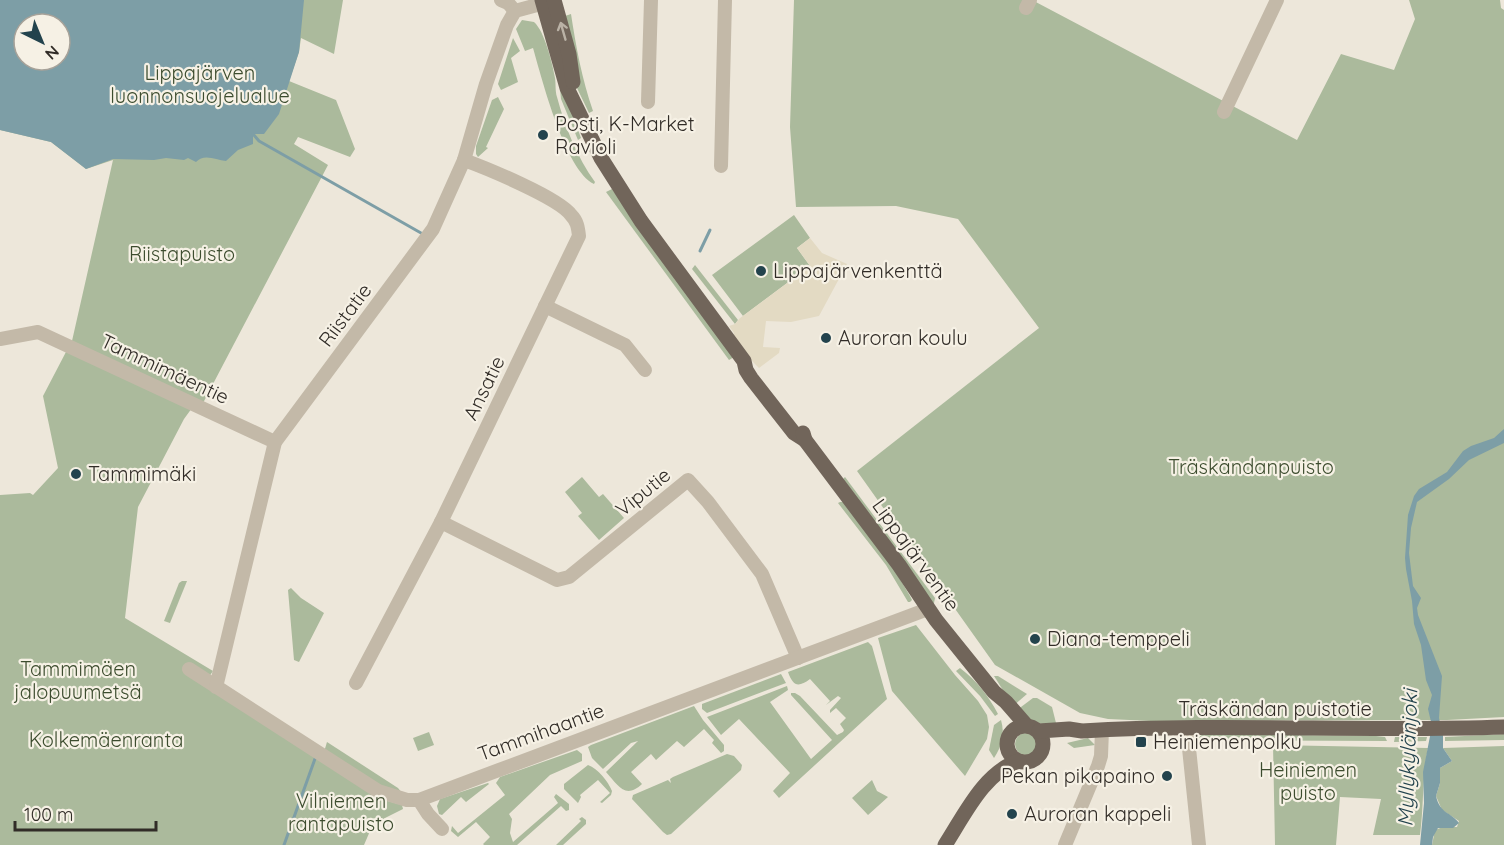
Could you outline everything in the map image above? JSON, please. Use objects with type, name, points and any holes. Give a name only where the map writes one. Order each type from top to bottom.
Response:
[{"type":"main road","name":"Lippajärventie","points":[[548,1],[569,54],[576,105],[587,131],[615,182],[744,361],[746,370],[794,433],[805,440],[899,565],[928,609],[994,692],[1032,728]]},
{"type":"main road","name":"Lippajärventie","points":[[994,692],[1009,739]]},
{"type":"main road","name":"Träskändan puistotie","points":[[1032,728],[1082,731],[1413,730],[1504,727]]},
{"type":"main road","points":[[945,845],[986,784],[1011,763],[1033,760],[1042,751],[1044,742],[1032,728],[1017,728],[990,770],[986,784]]},
{"type":"main road","name":"Träskändan puistotie","points":[[1042,751],[1051,743],[1070,738],[1082,731]]},
{"type":"main road","points":[[1009,739],[1012,756],[1019,761]]},
{"type":"street","points":[[501,0],[508,3],[515,11],[548,1]]},
{"type":"street","points":[[648,102],[651,0]]},
{"type":"street","points":[[721,166],[725,0]]},
{"type":"street","points":[[1224,112],[1277,0]]},
{"type":"street","name":"Riistatie","points":[[216,687],[275,442],[433,229],[464,160],[486,84],[507,25],[515,11]]},
{"type":"street","name":"Ansatie","points":[[356,683],[441,522],[579,236],[578,223],[570,212],[552,200],[464,160]]},
{"type":"street","points":[[545,306],[625,345],[645,370]]},
{"type":"street","name":"Tammimäentie","points":[[0,339],[38,332],[275,442]]},
{"type":"street","name":"Viputie","points":[[441,522],[557,580],[569,577],[688,480],[708,502],[762,574],[798,658]]},
{"type":"street","name":"Tammihaantie","points":[[419,800],[928,609]]},
{"type":"street","points":[[189,669],[378,791],[407,800],[419,800],[442,829]]},
{"type":"street","points":[[1187,729],[1199,845]]},
{"type":"street","points":[[1065,845],[1101,756],[1102,730]]},
{"type":"green space","name":"Riistapuisto","points":[[0,0],[343,0],[334,54],[301,38],[299,52],[289,81],[336,100],[355,149],[350,157],[298,137],[294,144],[328,165],[203,403],[72,341],[113,160],[86,169],[51,142],[0,130]]},
{"type":"green space","name":"Träskändanpuisto","points":[[794,0],[1032,0],[1297,140],[1341,54],[1394,70],[1415,19],[1409,0],[1500,0],[1501,8],[1504,10],[1504,717],[1447,720],[1151,721],[1108,719],[1080,713],[995,665],[857,471],[1039,328],[958,219],[896,206],[796,207],[790,127]]},
{"type":"green space","points":[[571,14],[580,63],[593,111],[589,113],[577,88],[562,17]]},
{"type":"green space","points":[[522,20],[534,22],[542,33],[548,48],[555,78],[556,95],[564,119],[577,152],[595,182],[594,184],[583,175],[564,143],[533,48],[525,51],[516,29]]},
{"type":"green space","points":[[513,38],[520,51],[511,58],[518,82],[501,90],[498,84]]},
{"type":"green space","points":[[559,78],[581,138],[578,140],[561,99]]},
{"type":"green space","points":[[498,97],[504,109],[486,147],[488,148],[478,157],[476,146],[492,100]]},
{"type":"green space","points":[[612,189],[734,357],[729,360],[606,192]]},
{"type":"green space","name":"Lippajärvenkenttä","points":[[794,215],[810,238],[797,248],[810,266],[743,316],[712,275]]},
{"type":"green space","points":[[695,265],[738,320],[735,324],[692,269]]},
{"type":"green space","name":"Kolkemäenranta","points":[[67,350],[192,408],[138,507],[125,618],[213,671],[204,684],[384,800],[402,805],[403,809],[373,824],[364,845],[0,845],[0,495],[30,493],[33,495],[58,468],[43,396]]},
{"type":"green space","points":[[582,477],[599,497],[603,494],[624,518],[599,540],[578,516],[582,513],[565,492]]},
{"type":"green space","points":[[845,477],[935,598],[933,608],[842,480]]},
{"type":"green space","points":[[845,502],[891,564],[912,600],[910,602],[886,565],[838,503]]},
{"type":"green space","points":[[187,581],[170,623],[164,621],[179,583]]},
{"type":"green space","points":[[291,588],[301,598],[324,613],[299,662],[294,660],[288,590]]},
{"type":"green space","points":[[916,625],[987,715],[989,727],[987,739],[965,776],[892,691],[878,638]]},
{"type":"green space","points":[[868,642],[872,646],[887,699],[779,798],[773,791],[790,773],[739,719],[721,735],[707,717],[787,686],[788,690],[770,702],[811,759],[832,740],[791,693],[800,696],[837,735],[843,732],[840,724],[846,718],[836,708],[830,713],[830,710],[841,698],[838,696],[826,705],[830,701],[810,679],[802,684],[796,684],[788,672]]},
{"type":"green space","points":[[960,668],[982,689],[998,714],[995,716],[956,671]]},
{"type":"green space","points":[[781,674],[786,683],[707,713],[702,709],[702,704]]},
{"type":"green space","points":[[994,676],[998,676],[1027,694],[1013,706]]},
{"type":"green space","points":[[1033,698],[1052,707],[1057,727],[1036,722],[1017,710]]},
{"type":"green space","points":[[694,706],[724,745],[724,751],[721,753],[712,743],[714,740],[704,729],[684,747],[677,741],[656,760],[651,754],[631,772],[642,784],[631,791],[618,786],[606,772],[638,741],[631,743],[603,769],[592,758],[588,747],[591,745]]},
{"type":"green space","points":[[1001,720],[1002,740],[994,758],[989,750],[994,725]]},
{"type":"green space","points":[[429,732],[434,745],[418,751],[413,738]]},
{"type":"green space","points":[[1026,733],[1034,736],[1037,744],[1034,752],[1026,755],[1018,752],[1015,744],[1018,736]]},
{"type":"green space","points":[[1203,734],[1376,736],[1385,737],[1387,741],[1195,740]]},
{"type":"green space","points":[[1504,734],[1504,740],[1445,741],[1445,737]]},
{"type":"green space","points":[[1395,737],[1427,737],[1426,741],[1394,742]]},
{"type":"green space","points":[[1088,738],[1095,745],[1074,748],[1067,743]]},
{"type":"green space","points":[[327,742],[398,788],[402,793],[391,794],[324,752]]},
{"type":"green space","name":"Heiniemen puisto","points":[[1273,745],[1428,748],[1420,835],[1373,835],[1381,799],[1340,797],[1336,845],[1275,845]]},
{"type":"green space","points":[[1504,746],[1504,845],[1432,845],[1435,830],[1443,827],[1457,827],[1459,821],[1442,810],[1436,796],[1440,783],[1440,768],[1452,761],[1443,748]]},
{"type":"green space","points":[[577,750],[582,754],[582,761],[550,775],[509,814],[512,819],[510,833],[513,842],[558,803],[554,797],[556,794],[569,804],[569,810],[566,811],[561,806],[517,845],[484,845],[490,837],[476,822],[458,837],[451,831],[452,826],[458,833],[505,795],[496,783],[500,777]]},
{"type":"green space","points":[[727,754],[734,756],[742,765],[741,770],[671,834],[667,835],[663,832],[632,799],[633,795],[668,780],[671,783],[670,779],[673,777]]},
{"type":"green space","points":[[588,765],[602,776],[612,791],[602,803],[600,802],[610,793],[598,780],[580,795],[578,803],[564,789],[564,784]]},
{"type":"green space","points":[[872,780],[877,791],[888,797],[868,815],[852,798]]},
{"type":"green space","points":[[488,783],[466,802],[461,797],[442,815],[439,814],[437,806],[440,799]]},
{"type":"green space","points":[[582,817],[586,820],[586,824],[563,845],[556,845],[581,821],[579,819]]},
{"type":"shaded area","points":[[810,238],[822,253],[847,264],[819,316],[791,322],[766,321],[763,347],[780,348],[779,353],[759,368],[739,348],[729,326],[735,324],[810,266],[797,248]]},
{"type":"water","name":"Lippajärven luonnonsuojelualue","points":[[0,0],[304,0],[299,52],[279,114],[264,134],[253,134],[253,144],[238,150],[226,161],[206,157],[196,162],[188,158],[184,160],[113,159],[86,169],[51,142],[0,130]]},
{"type":"water","points":[[1504,429],[1504,443],[1469,460],[1449,479],[1417,502],[1411,528],[1409,553],[1413,586],[1421,598],[1417,608],[1418,615],[1442,676],[1439,718],[1443,748],[1452,761],[1440,768],[1440,783],[1436,796],[1443,810],[1459,823],[1453,828],[1438,828],[1432,845],[1420,845],[1424,803],[1423,772],[1432,726],[1428,709],[1432,695],[1426,680],[1421,645],[1414,624],[1406,569],[1408,515],[1414,496],[1419,489],[1447,472],[1463,451],[1494,438]]},
{"type":"waterway","points":[[253,134],[259,141],[421,233]]},
{"type":"waterway","points":[[700,251],[710,230]]},
{"type":"waterway","points":[[284,845],[316,756]]},
{"type":"place","name":"Posti, K-Market Ravioli","points":[[543,135]]},
{"type":"place","name":"Lippajärvenkenttä","points":[[761,271]]},
{"type":"place","name":"Auroran koulu","points":[[826,338]]},
{"type":"place","name":"Tammimäki","points":[[76,474]]},
{"type":"place","name":"Diana-temppeli","points":[[1035,639]]},
{"type":"place","name":"Heiniemenpolku","points":[[1141,742]]},
{"type":"place","name":"Pekan pikapaino","points":[[1167,776]]},
{"type":"place","name":"Auroran kappeli","points":[[1012,814]]},
{"type":"park label","name":"Tammimäen jalopuumetsä","points":[[78,680]]},
{"type":"park label","name":"Vilniemen rantapuisto","points":[[341,812]]},
{"type":"water label","name":"Myllykylänjoki","points":[[1408,758]]}]
